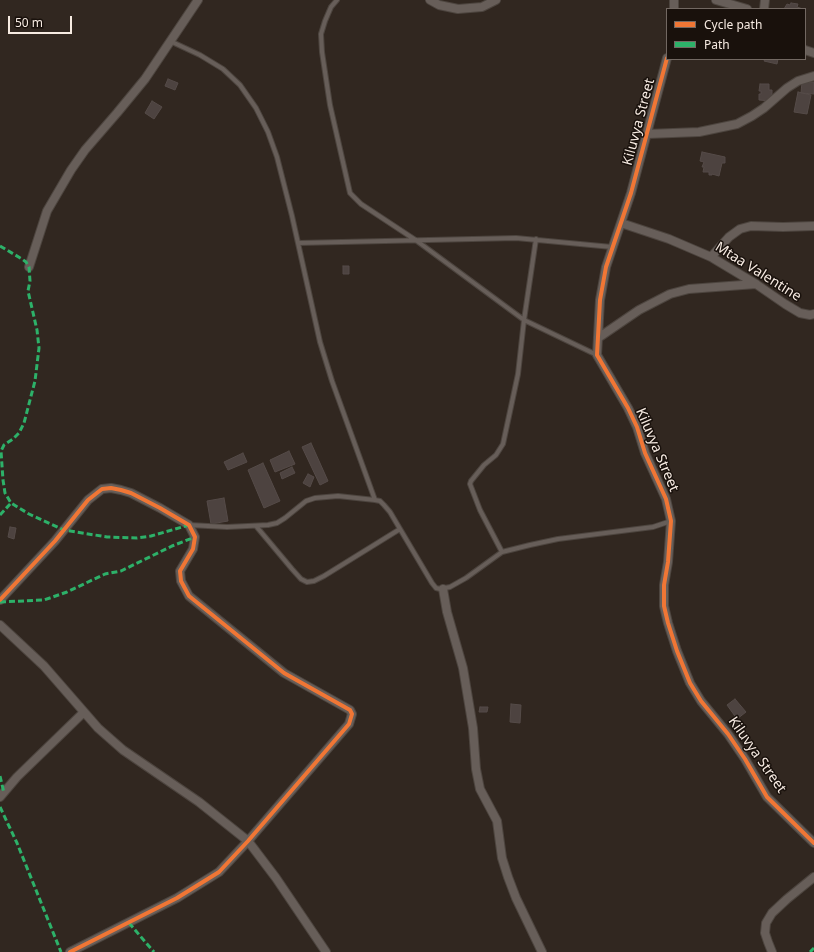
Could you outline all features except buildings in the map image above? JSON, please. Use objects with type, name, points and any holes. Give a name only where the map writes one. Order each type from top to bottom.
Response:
[{"type":"street","points":[[29,267],[47,211],[66,177],[85,150],[118,113],[145,79],[169,41],[198,0]]},
{"type":"street","points":[[430,0],[439,5],[458,9],[482,7],[496,0]]},
{"type":"street","points":[[716,0],[744,8]]},
{"type":"street","name":"Kiluvya Street","points":[[666,60],[631,193],[606,267],[600,300],[597,355],[628,408],[637,427],[645,453],[666,499],[671,520],[668,562],[664,585],[664,606],[677,651],[690,683],[701,701],[728,734],[745,759],[767,797],[814,843]]},
{"type":"street","points":[[647,134],[700,132],[737,124],[752,116],[798,81],[814,76]]},
{"type":"street","name":"Mtaa Valentine","points":[[621,223],[669,239],[711,257],[800,313],[810,315],[814,314]]},
{"type":"street","points":[[711,257],[729,237],[740,229],[751,226],[814,226]]},
{"type":"street","points":[[598,338],[639,310],[670,294],[689,289],[756,284]]},
{"type":"street","points":[[0,600],[55,541],[88,500],[102,489],[111,488],[131,493],[189,525],[195,537],[193,549],[180,571],[181,581],[189,596],[284,673],[350,710],[352,714],[350,724],[219,872],[177,898],[70,952]]},
{"type":"street","points":[[443,589],[447,612],[463,668],[473,728],[476,769],[480,789],[497,821],[502,858],[508,877],[516,898],[542,952]]},
{"type":"street","points":[[0,625],[44,666],[98,728],[123,750],[199,802],[248,841],[276,878],[326,952]]},
{"type":"street","points":[[0,797],[17,777],[84,712]]},
{"type":"street","points":[[772,952],[765,933],[766,923],[777,908],[814,877]]},
{"type":"lane","points":[[337,0],[331,7],[324,21],[321,34],[322,52],[330,105],[350,193],[360,204],[417,241],[524,320],[597,355]]},
{"type":"lane","points":[[169,41],[200,55],[223,69],[240,85],[256,108],[268,132],[277,157],[320,342],[375,500]]},
{"type":"lane","points":[[298,243],[516,238],[612,246]]},
{"type":"lane","points":[[502,552],[480,510],[470,484],[484,465],[496,456],[503,444],[518,374],[536,239]]},
{"type":"lane","points":[[189,525],[227,527],[256,526],[277,523],[306,501],[315,498],[338,496],[375,500],[384,505],[432,583],[436,588],[443,589],[450,587],[466,578],[502,552],[530,544],[558,539],[654,526],[671,520]]},
{"type":"lane","points":[[256,526],[301,579],[307,582],[314,581],[324,576],[400,529]]},
{"type":"marked path","points":[[0,246],[22,259],[29,267],[30,281],[28,291],[37,330],[39,348],[35,381],[24,423],[19,433],[4,445],[1,451],[5,493],[11,503],[29,514],[64,530],[107,537],[137,538],[151,536],[189,525]]},
{"type":"marked path","points":[[0,515],[11,503]]},
{"type":"marked path","points":[[0,602],[44,600],[67,592],[105,574],[121,571],[172,546],[195,537]]},
{"type":"marked path","points":[[0,776],[4,793]]},
{"type":"marked path","points":[[0,807],[17,843],[61,952]]},
{"type":"marked path","points":[[129,923],[154,952]]},
{"type":"marked path","points":[[810,952],[814,948]]},
{"type":"cycle path","points":[[666,60],[631,193],[606,267],[600,300],[597,355],[628,408],[637,427],[645,453],[666,499],[671,521],[668,562],[664,585],[664,606],[677,651],[690,683],[701,701],[728,734],[745,759],[767,797],[814,843]]},
{"type":"cycle path","points":[[0,600],[55,541],[88,500],[102,489],[111,488],[131,493],[189,525],[195,537],[193,549],[180,571],[181,581],[189,596],[284,673],[350,710],[352,714],[349,724],[248,841],[219,872],[177,898],[70,952]]}]
